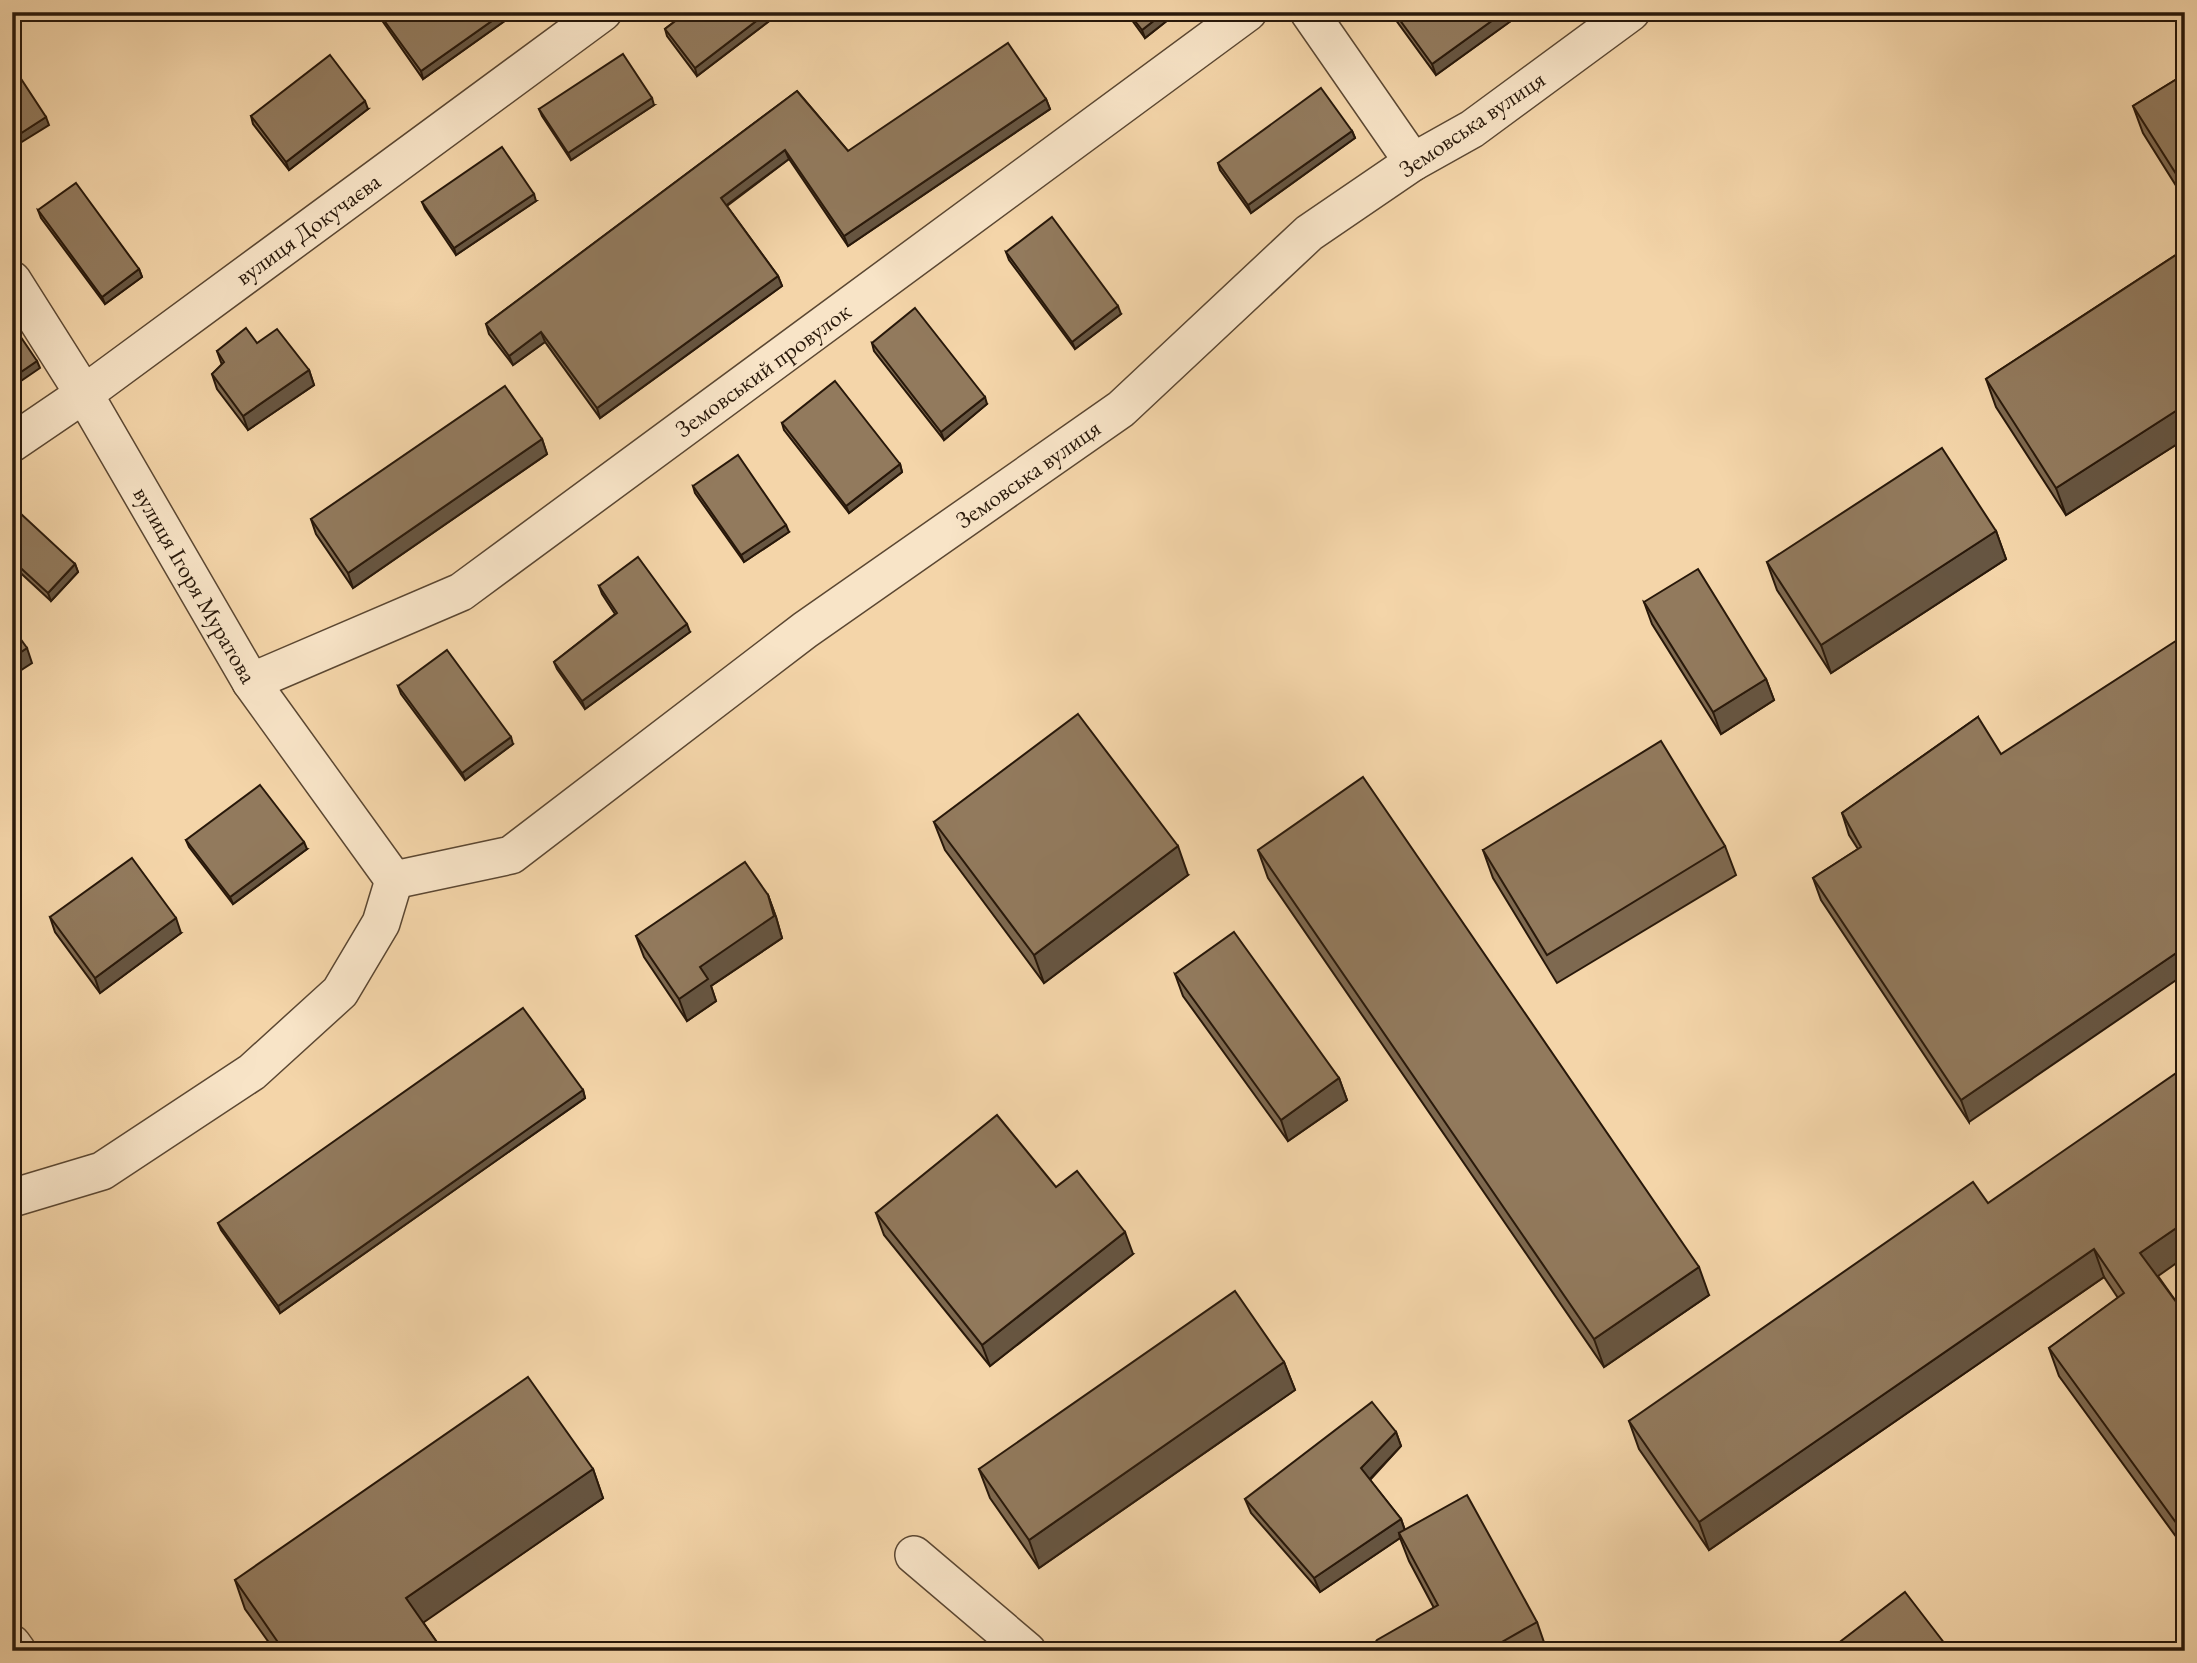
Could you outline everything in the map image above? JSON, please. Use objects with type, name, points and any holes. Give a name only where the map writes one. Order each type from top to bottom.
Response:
[{"type":"street","name":"вулиця Докучаєва","points":[[12,443],[84,394],[603,12]]},
{"type":"street","name":"Земовський провулок","points":[[251,682],[461,592],[1248,12]]},
{"type":"street","points":[[1309,12],[1413,162]]},
{"type":"street","name":"Земовська вулиця","points":[[394,880],[511,855],[806,630],[1121,409],[1309,233],[1413,162],[1472,129],[1631,12]]},
{"type":"street","name":"вулиця Ігоря Муратова","points":[[12,280],[84,394],[251,682],[394,880]]},
{"type":"street","points":[[12,1198],[102,1171],[252,1072],[340,992],[381,923],[394,880]]},
{"type":"street","points":[[914,1555],[1027,1651]]},
{"type":"street","points":[[12,1644],[17,1651]]},
{"type":"building","points":[[378,12],[502,12],[503,13],[421,71]]},
{"type":"building","points":[[687,12],[768,12],[695,68],[665,29]]},
{"type":"building","points":[[1128,12],[1165,12],[1142,30]]},
{"type":"building","points":[[1394,12],[1504,12],[1432,64]]},
{"type":"building","points":[[1008,43],[1046,99],[844,236],[785,150],[721,198],[778,276],[597,408],[541,332],[509,356],[486,324],[797,91],[848,151]]},
{"type":"building","points":[[623,54],[652,98],[568,153],[539,109]]},
{"type":"building","points":[[330,55],[365,101],[286,162],[251,116]]},
{"type":"building","points":[[12,65],[46,117],[12,139]]},
{"type":"building","points":[[2185,74],[2185,188],[2133,106]]},
{"type":"building","points":[[1321,88],[1352,131],[1248,205],[1218,163]]},
{"type":"building","points":[[502,147],[534,194],[454,248],[422,202]]},
{"type":"building","points":[[76,183],[139,269],[102,297],[38,210]]},
{"type":"building","points":[[1052,217],[1118,306],[1072,342],[1006,252]]},
{"type":"building","points":[[2185,249],[2185,405],[2056,488],[1986,379]]},
{"type":"building","points":[[915,308],[985,397],[941,432],[872,343]]},
{"type":"building","points":[[12,324],[37,361],[12,378]]},
{"type":"building","points":[[246,328],[257,343],[277,329],[309,370],[243,416],[212,374],[224,362],[217,351]]},
{"type":"building","points":[[835,381],[900,464],[846,506],[782,423]]},
{"type":"building","points":[[505,386],[542,439],[348,573],[311,519]]},
{"type":"building","points":[[1942,448],[1996,531],[1821,645],[1767,562]]},
{"type":"building","points":[[738,455],[786,525],[741,555],[693,486]]},
{"type":"building","points":[[20,513],[75,564],[48,593],[12,560],[12,521]]},
{"type":"building","points":[[638,557],[687,624],[582,701],[554,662],[617,613],[599,586]]},
{"type":"building","points":[[1698,569],[1766,679],[1713,712],[1644,602]]},
{"type":"building","points":[[12,627],[27,648],[12,658]]},
{"type":"building","points":[[2185,635],[2185,947],[1961,1100],[1813,878],[1861,847],[1842,813],[1978,717],[2001,754]]},
{"type":"building","points":[[447,650],[511,737],[462,773],[398,686]]},
{"type":"building","points":[[1078,714],[1178,846],[1034,955],[934,822]]},
{"type":"building","points":[[1661,741],[1725,846],[1547,955],[1483,850]]},
{"type":"building","points":[[1363,777],[1699,1267],[1594,1339],[1258,850]]},
{"type":"building","points":[[260,785],[304,842],[230,897],[186,840]]},
{"type":"building","points":[[132,858],[176,918],[95,978],[50,917]]},
{"type":"building","points":[[745,862],[768,895],[774,916],[700,967],[708,979],[679,999],[636,936]]},
{"type":"building","points":[[1234,932],[1339,1078],[1281,1120],[1175,974]]},
{"type":"building","points":[[523,1008],[583,1090],[278,1306],[218,1223]]},
{"type":"building","points":[[2185,1067],[2185,1222],[2140,1253],[2185,1314],[2185,1535],[2049,1348],[2124,1293],[2094,1249],[1699,1522],[1629,1421],[1973,1182],[1988,1203]]},
{"type":"building","points":[[997,1115],[1056,1187],[1077,1171],[1125,1232],[982,1345],[876,1213]]},
{"type":"building","points":[[1235,1291],[1284,1362],[1029,1540],[979,1469]]},
{"type":"building","points":[[528,1377],[593,1469],[406,1598],[443,1651],[284,1651],[235,1580]]},
{"type":"building","points":[[1372,1402],[1396,1432],[1361,1468],[1401,1519],[1314,1578],[1245,1499]]},
{"type":"building","points":[[1467,1495],[1537,1622],[1486,1651],[1369,1651],[1377,1640],[1438,1605],[1399,1533]]},
{"type":"building","points":[[1905,1592],[1945,1644],[1936,1651],[1828,1651]]}]
